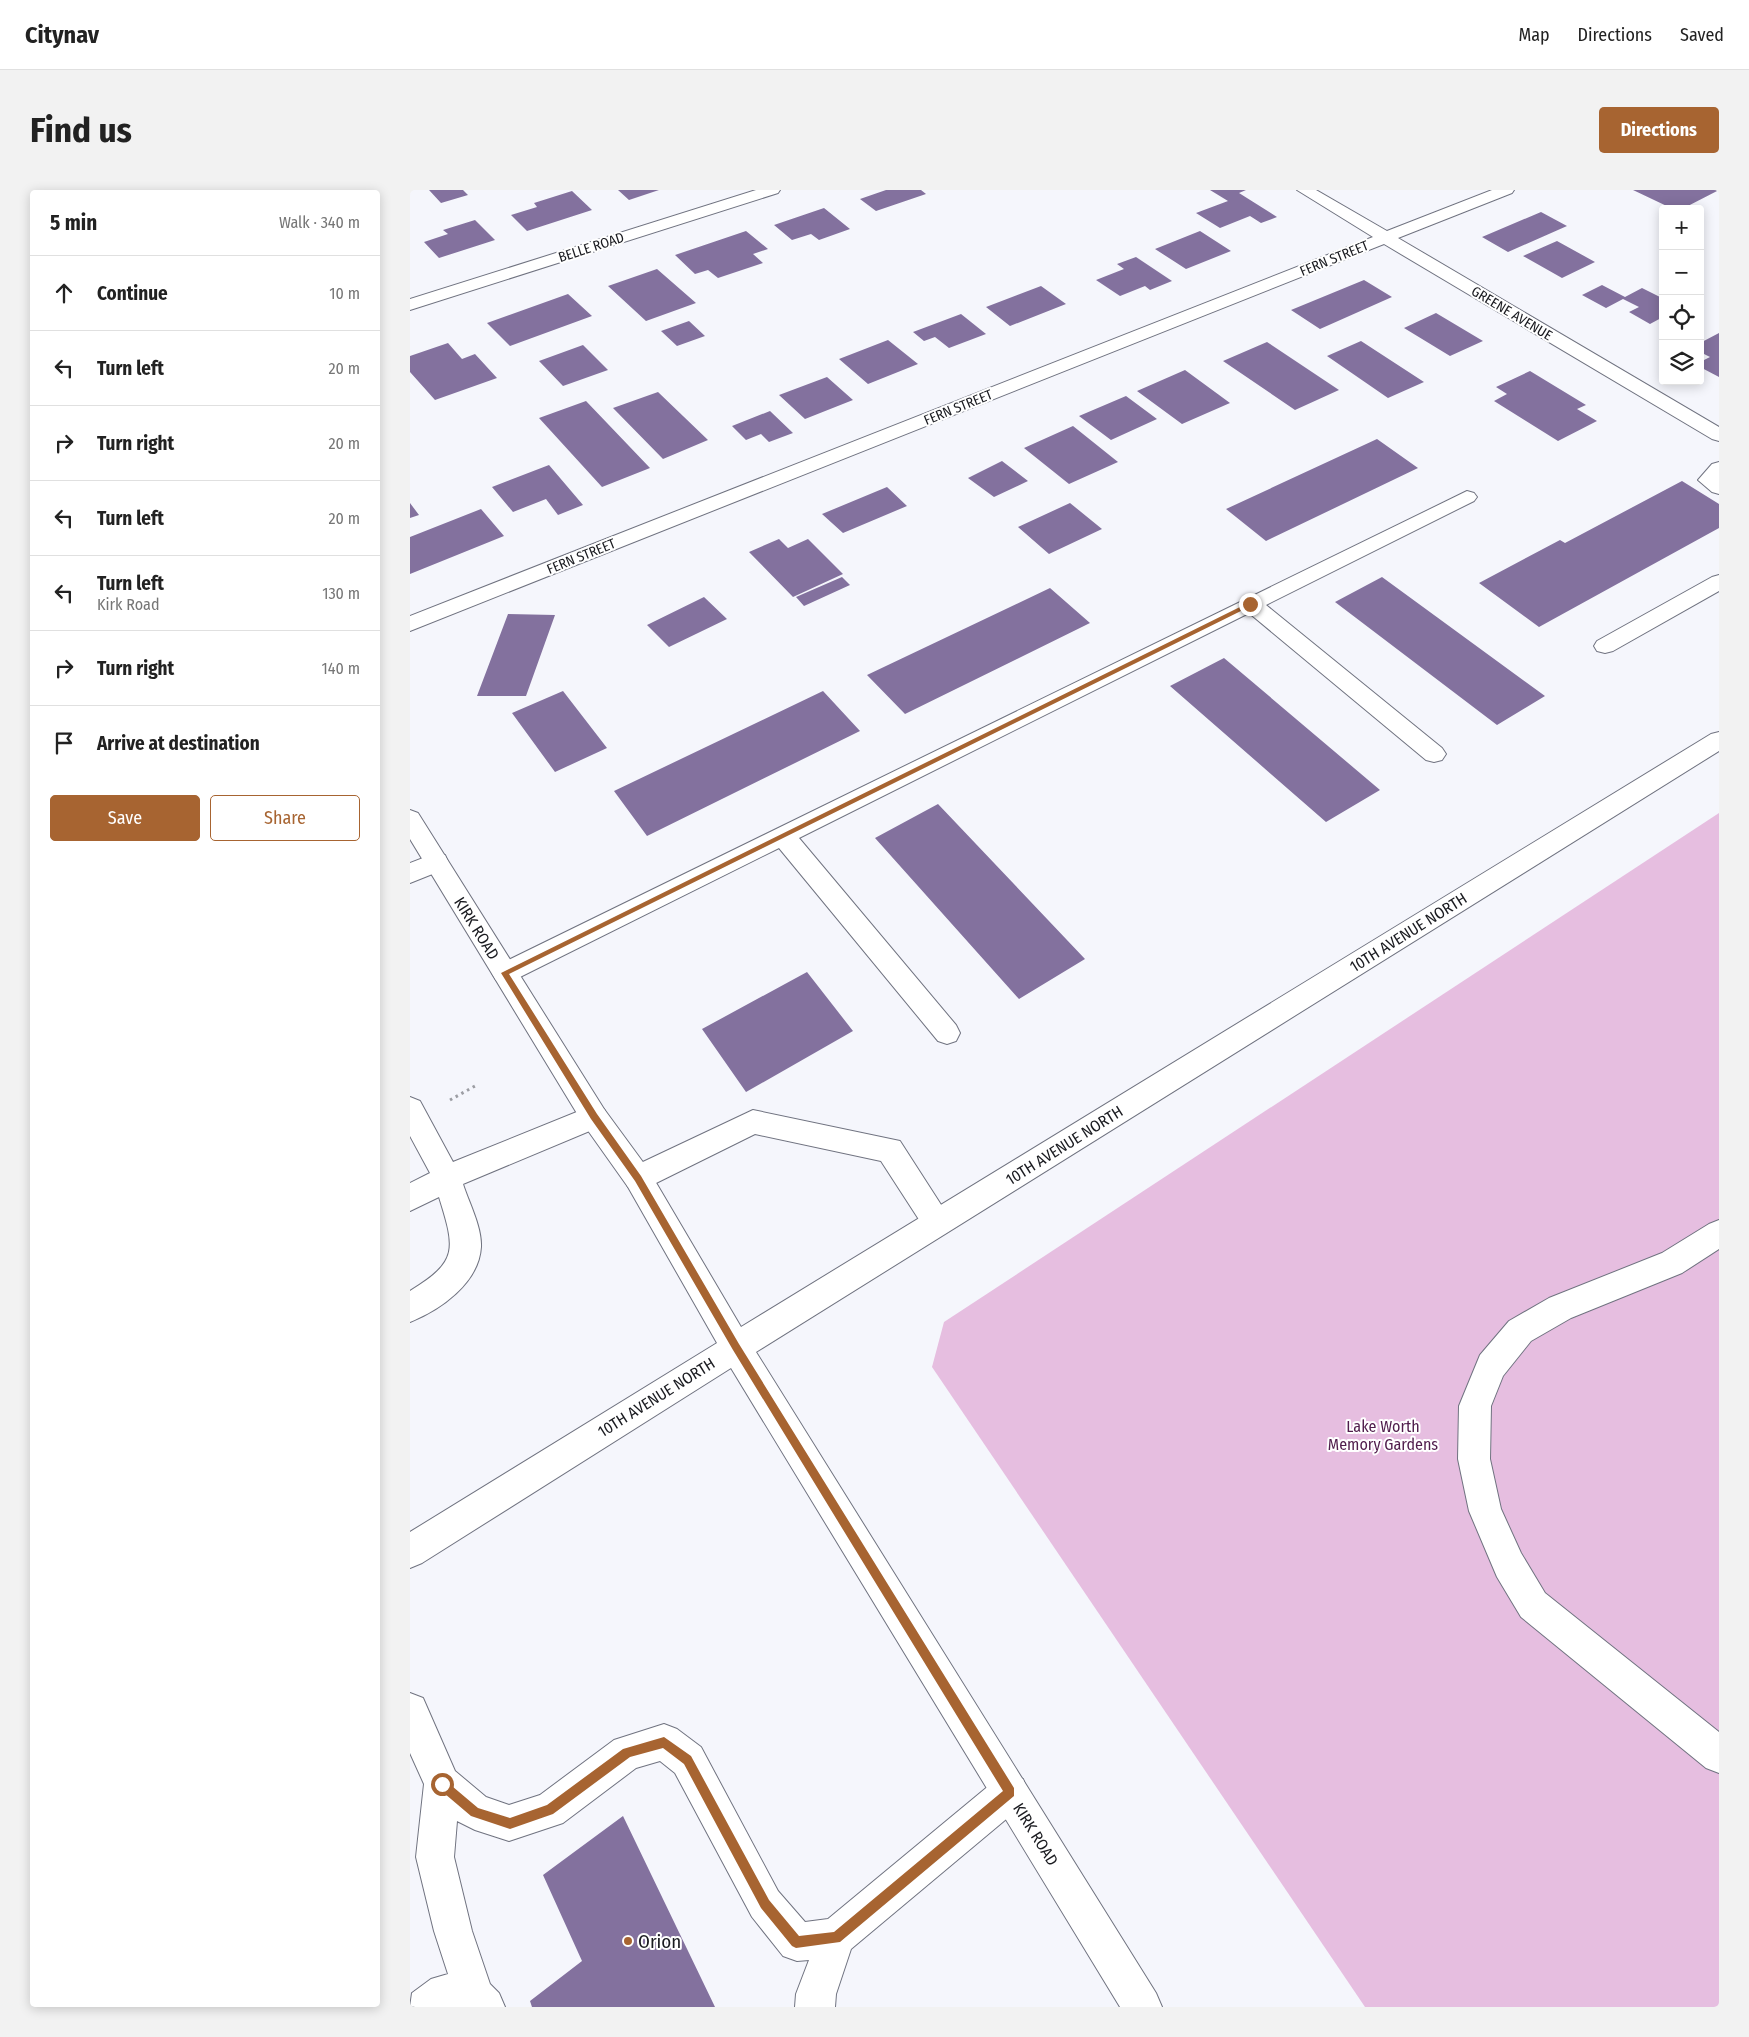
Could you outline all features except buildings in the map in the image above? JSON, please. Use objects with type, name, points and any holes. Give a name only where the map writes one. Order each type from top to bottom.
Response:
[{"type":"street","name":"BELLE ROAD","points":[[410,305],[772,190]]},
{"type":"street","name":"GREENE AVENUE","points":[[1305,190],[1719,436]]},
{"type":"street","name":"FERN STREET","points":[[410,624],[1506,190]]},
{"type":"street","points":[[1719,468],[1708,480],[1719,488]]},
{"type":"street","points":[[505,973],[1467,497]]},
{"type":"street","points":[[1604,646],[1719,582]]},
{"type":"street","points":[[1250,604],[1434,754]]},
{"type":"street","name":"10TH AVENUE NORTH","points":[[410,1551],[736,1347],[1719,740]]},
{"type":"street","name":"KIRK ROAD","points":[[410,819],[594,1117],[638,1178],[736,1347],[1142,2007]]},
{"type":"street","points":[[782,835],[947,1033]]},
{"type":"street","points":[[410,874],[436,862]]},
{"type":"street","points":[[410,1109],[446,1178],[466,1247],[461,1266],[443,1287],[410,1308]]},
{"type":"street","points":[[410,1198],[446,1178],[594,1117]]},
{"type":"street","points":[[638,1178],[753,1122],[890,1150],[937,1223]]},
{"type":"street","points":[[1719,1233],[1672,1263],[1560,1308],[1520,1331],[1491,1366],[1475,1406],[1474,1458],[1484,1511],[1509,1565],[1533,1605],[1719,1755]]},
{"type":"street","points":[[410,1711],[442,1784],[475,1812],[510,1823],[550,1810],[627,1753],[664,1742],[688,1760],[765,1904],[796,1942],[836,1938]]},
{"type":"street","points":[[442,1784],[435,1857],[453,1931],[480,2001]]},
{"type":"street","points":[[815,2007],[816,1994],[836,1938],[1010,1792]]},
{"type":"street","points":[[426,2007],[445,1993],[480,2001]]},
{"type":"path","points":[[446,1101],[476,1086]]},
{"type":"green space","name":"Lake Worth Memory Gardens","points":[[1719,813],[1719,2007],[1365,2007],[932,1367],[944,1322]]},
{"type":"place","name":"Orion","points":[[628,1941]]},
{"type":"route","points":[[442,1784],[475,1812],[510,1823],[550,1810],[627,1753],[664,1742],[688,1760],[765,1904],[796,1942],[836,1938],[1010,1792],[736,1347],[638,1178],[594,1117],[505,973],[1250,604]]}]
